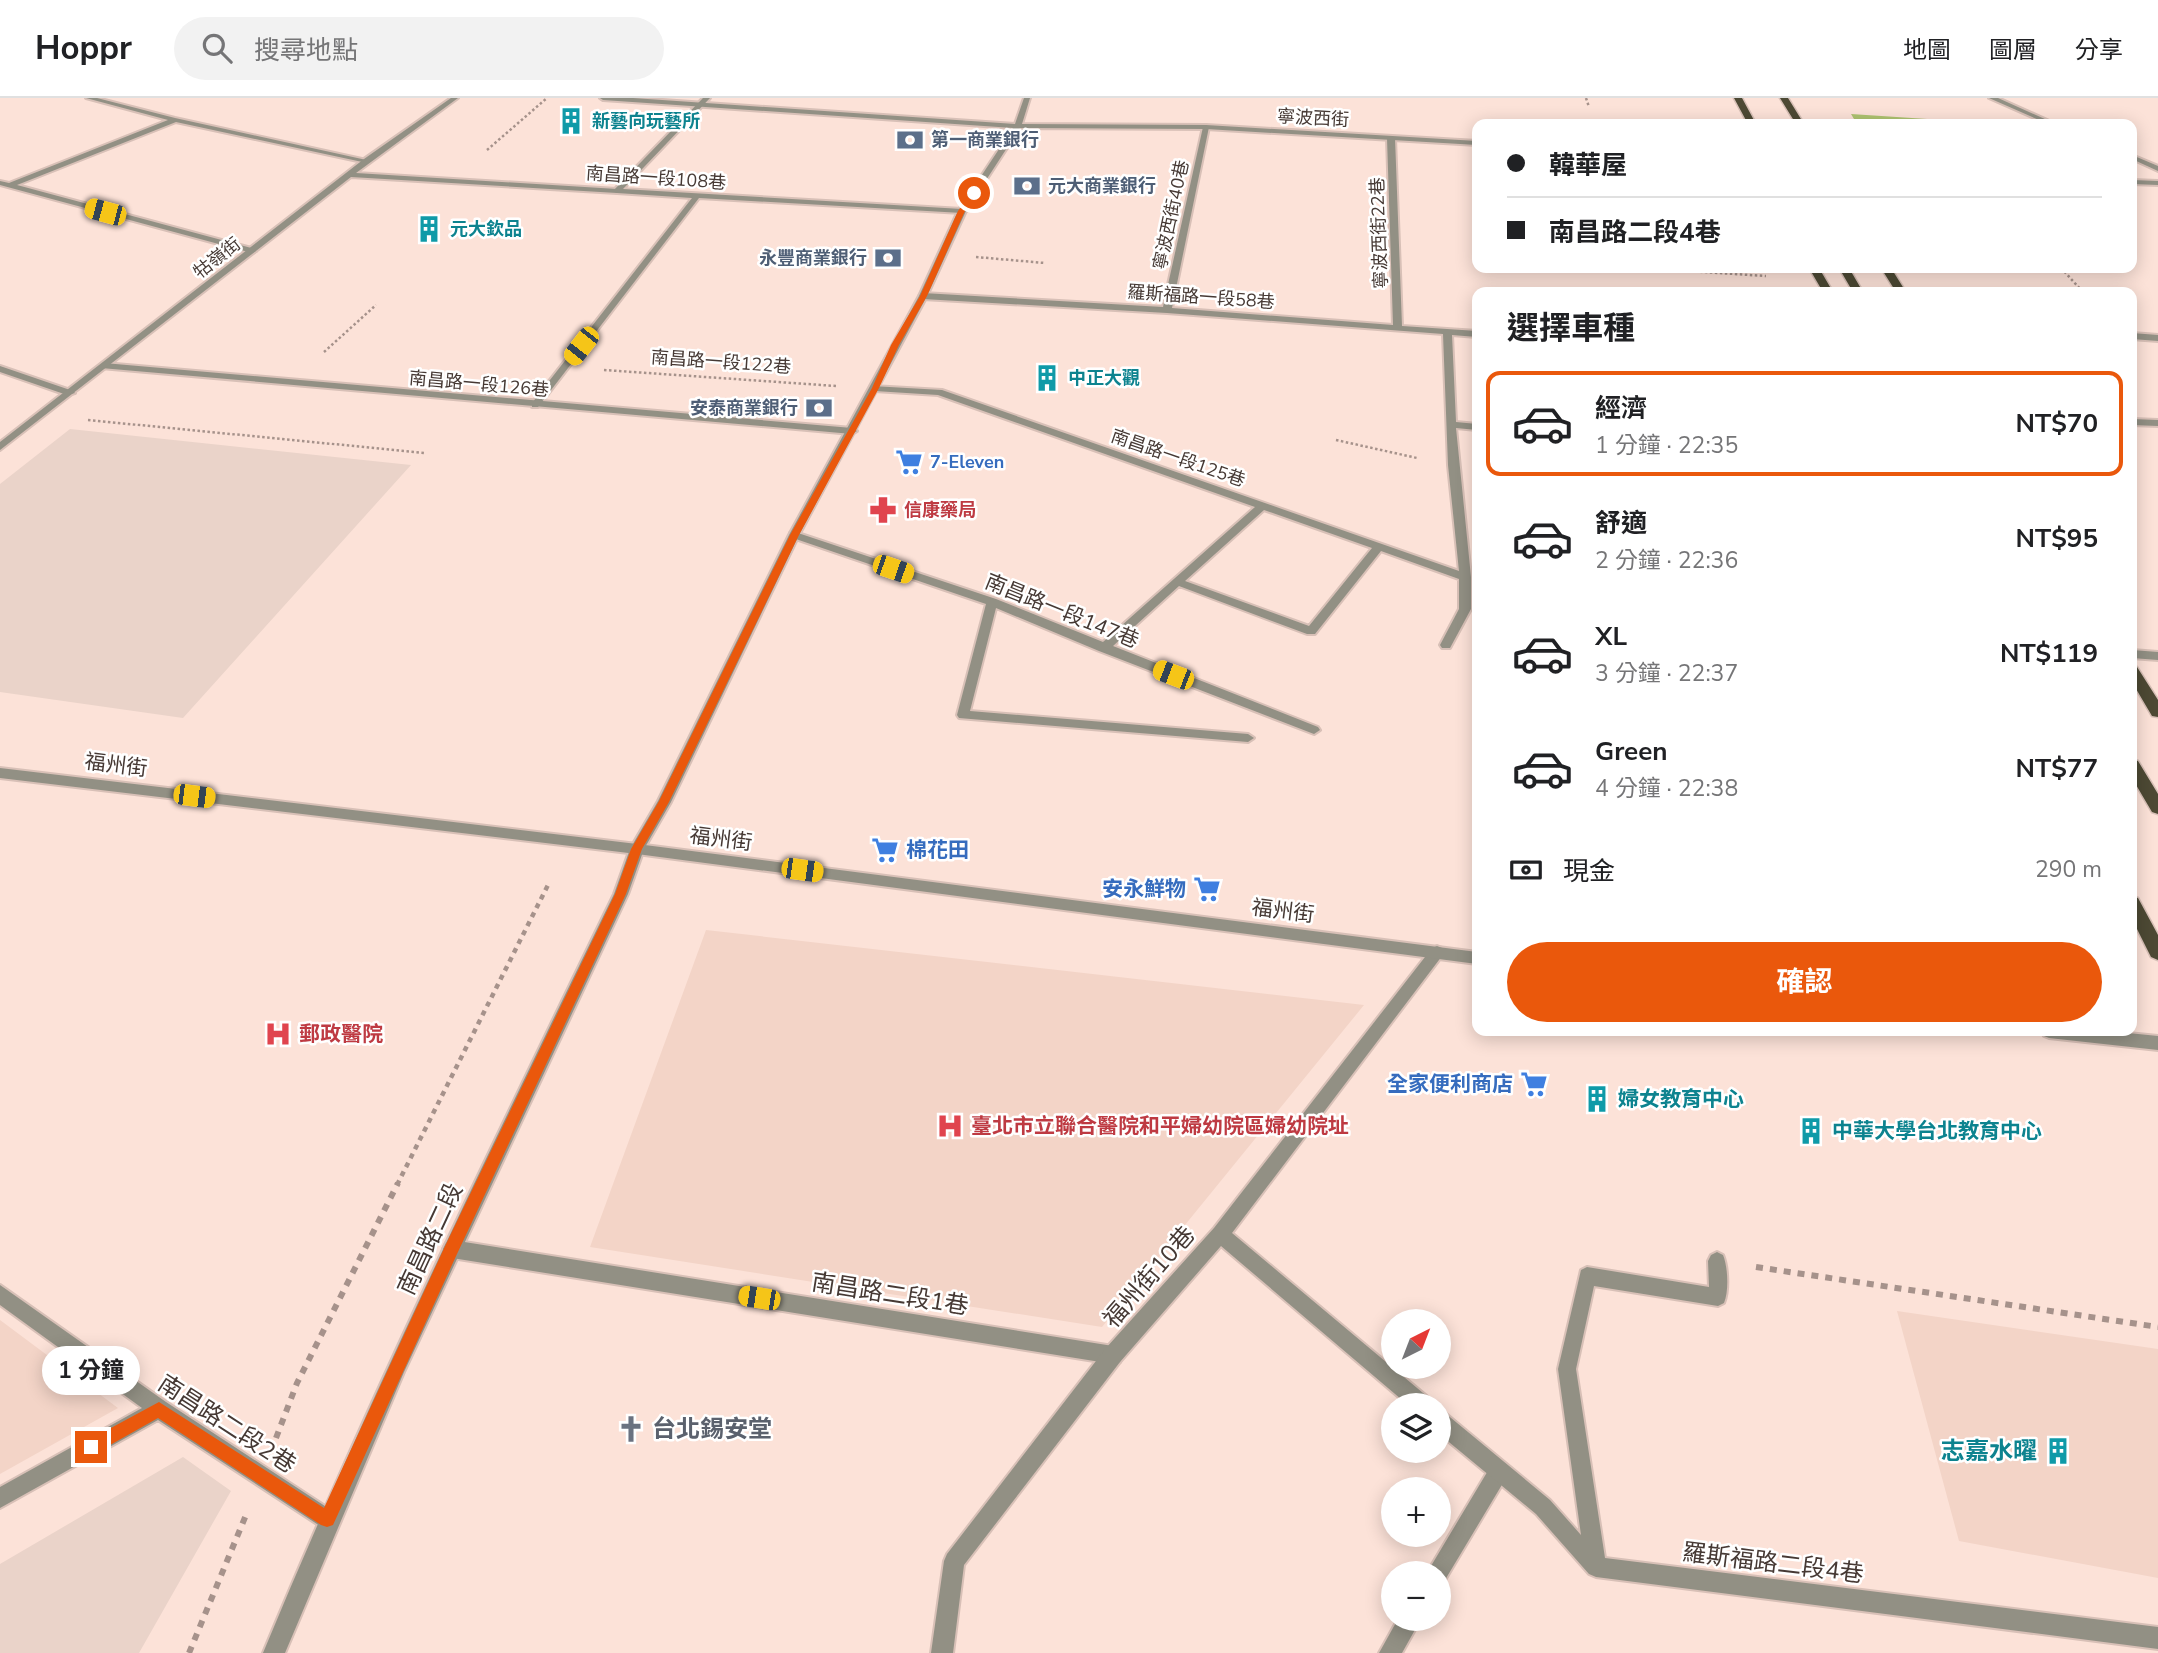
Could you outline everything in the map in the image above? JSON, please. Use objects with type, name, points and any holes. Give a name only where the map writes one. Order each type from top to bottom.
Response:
[{"type":"main road","points":[[1738,98],[1749,119]]},
{"type":"main road","points":[[1784,98],[1797,119]]},
{"type":"main road","points":[[2137,679],[2158,712]]},
{"type":"main road","points":[[2137,773],[2158,808]]},
{"type":"main road","points":[[2137,912],[2158,952]]},
{"type":"street","points":[[89,98],[175,120],[367,161]]},
{"type":"street","name":"牯嶺街","points":[[0,447],[367,161],[455,98]]},
{"type":"street","name":"寧波西街","points":[[603,98],[1018,126],[1206,127],[1472,143]]},
{"type":"street","points":[[617,191],[707,98]]},
{"type":"street","name":"南昌路二段","points":[[274,1653],[327,1519],[621,894],[636,849],[664,802],[794,535],[923,296],[962,211],[1018,126],[1027,98]]},
{"type":"street","points":[[1992,98],[2041,119]]},
{"type":"street","points":[[3,186],[175,120]]},
{"type":"street","name":"寧波西街40巷","points":[[1167,310],[1206,127]]},
{"type":"street","name":"寧波西街22巷","points":[[1391,138],[1398,328]]},
{"type":"street","points":[[2137,160],[2158,169]]},
{"type":"street","name":"南昌路一段108巷","points":[[349,175],[962,211]]},
{"type":"street","points":[[2137,182],[2158,183]]},
{"type":"street","points":[[3,186],[252,251]]},
{"type":"street","points":[[536,405],[696,197]]},
{"type":"street","name":"羅斯福路一段58巷","points":[[923,296],[1167,310],[1472,334]]},
{"type":"street","points":[[1446,645],[1465,608],[1465,577],[1453,465],[1447,332]]},
{"type":"street","points":[[2137,336],[2158,338]]},
{"type":"street","name":"南昌路一段126巷","points":[[104,366],[852,431]]},
{"type":"street","points":[[0,369],[70,393]]},
{"type":"street","name":"南昌路一段125巷","points":[[875,388],[939,392],[1465,577]]},
{"type":"street","points":[[2137,422],[2158,424]]},
{"type":"street","points":[[1451,425],[1472,426]]},
{"type":"street","points":[[1103,648],[1262,506]]},
{"type":"street","name":"南昌路一段147巷","points":[[794,535],[992,602],[1314,730]]},
{"type":"street","points":[[1178,582],[1311,631],[1378,546]]},
{"type":"street","points":[[992,602],[963,715],[1248,738]]},
{"type":"street","points":[[2137,654],[2158,656]]},
{"type":"street","name":"福州街","points":[[0,773],[636,849],[1472,957]]},
{"type":"street","name":"福州街10巷","points":[[942,1653],[954,1561],[1113,1355],[1220,1234],[1437,953]]},
{"type":"street","points":[[2099,1036],[2158,1042]]},
{"type":"street","points":[[1220,1234],[1408,1393]]},
{"type":"street","name":"南昌路二段1巷","points":[[452,1249],[1113,1355]]},
{"type":"street","points":[[1596,1567],[1567,1369],[1587,1276],[1718,1297],[1717,1261]]},
{"type":"street","name":"南昌路二段2巷","points":[[0,1294],[159,1409],[327,1519]]},
{"type":"street","points":[[0,1498],[159,1409]]},
{"type":"street","points":[[1451,1431],[1543,1507],[1596,1567]]},
{"type":"street","points":[[1444,1561],[1499,1471]]},
{"type":"street","name":"羅斯福路二段4巷","points":[[1596,1567],[2158,1637]]},
{"type":"street","points":[[1390,1653],[1403,1631]]},
{"type":"path","points":[[453,181],[547,98]]},
{"type":"path","points":[[1586,98],[1589,107]]},
{"type":"path","points":[[940,254],[1045,262]]},
{"type":"path","points":[[1719,273],[1766,276]]},
{"type":"path","points":[[2066,273],[2078,287]]},
{"type":"path","points":[[289,383],[376,305]]},
{"type":"path","name":"南昌路一段122巷","points":[[565,367],[875,388]]},
{"type":"path","points":[[41,415],[425,453]]},
{"type":"path","points":[[1336,440],[1453,465]]},
{"type":"path","points":[[189,1653],[297,1384],[548,886]]},
{"type":"path","points":[[1717,1261],[2158,1327]]},
{"type":"shaded area","points":[[70,429],[411,465],[183,718],[0,692],[0,484]]},
{"type":"shaded area","name":"臺北市立聯合醫院和平婦幼院區婦幼院址","points":[[706,930],[1364,1005],[1102,1327],[590,1247]]},
{"type":"shaded area","name":"志嘉水曜","points":[[1897,1311],[2158,1349],[2158,1578],[1959,1541]]},
{"type":"shaded area","points":[[0,1320],[118,1408],[0,1474]]},
{"type":"shaded area","points":[[183,1457],[231,1491],[139,1653],[0,1653],[0,1564]]},
{"type":"green space","points":[[1851,114],[1927,119],[1854,119]]},
{"type":"place","name":"新藝向玩藝所","points":[[571,121]]},
{"type":"place","name":"第一商業銀行","points":[[910,140]]},
{"type":"place","name":"元大商業銀行","points":[[1027,186]]},
{"type":"place","name":"元大欽品","points":[[429,229]]},
{"type":"place","name":"永豐商業銀行","points":[[888,258]]},
{"type":"place","name":"中正大觀","points":[[1047,378]]},
{"type":"place","name":"安泰商業銀行","points":[[819,408]]},
{"type":"place","name":"7-Eleven","points":[[909,462]]},
{"type":"place","name":"信康藥局","points":[[883,510]]},
{"type":"place","name":"棉花田","points":[[885,850]]},
{"type":"place","name":"安永鮮物","points":[[1207,889]]},
{"type":"place","name":"郵政醫院","points":[[278,1034]]},
{"type":"place","name":"全家便利商店","points":[[1534,1084]]},
{"type":"place","name":"婦女教育中心","points":[[1597,1099]]},
{"type":"place","name":"臺北市立聯合醫院和平婦幼院區婦幼院址","points":[[950,1126]]},
{"type":"place","name":"中華大學台北教育中心","points":[[1811,1131]]},
{"type":"place","name":"台北錫安堂","points":[[631,1429]]},
{"type":"place","name":"志嘉水曜","points":[[2058,1451]]},
{"type":"route","points":[[91,1447],[159,1409],[327,1519],[621,894],[636,849],[664,802],[794,535],[875,388],[895,345],[923,296],[940,254],[974,193]]}]
